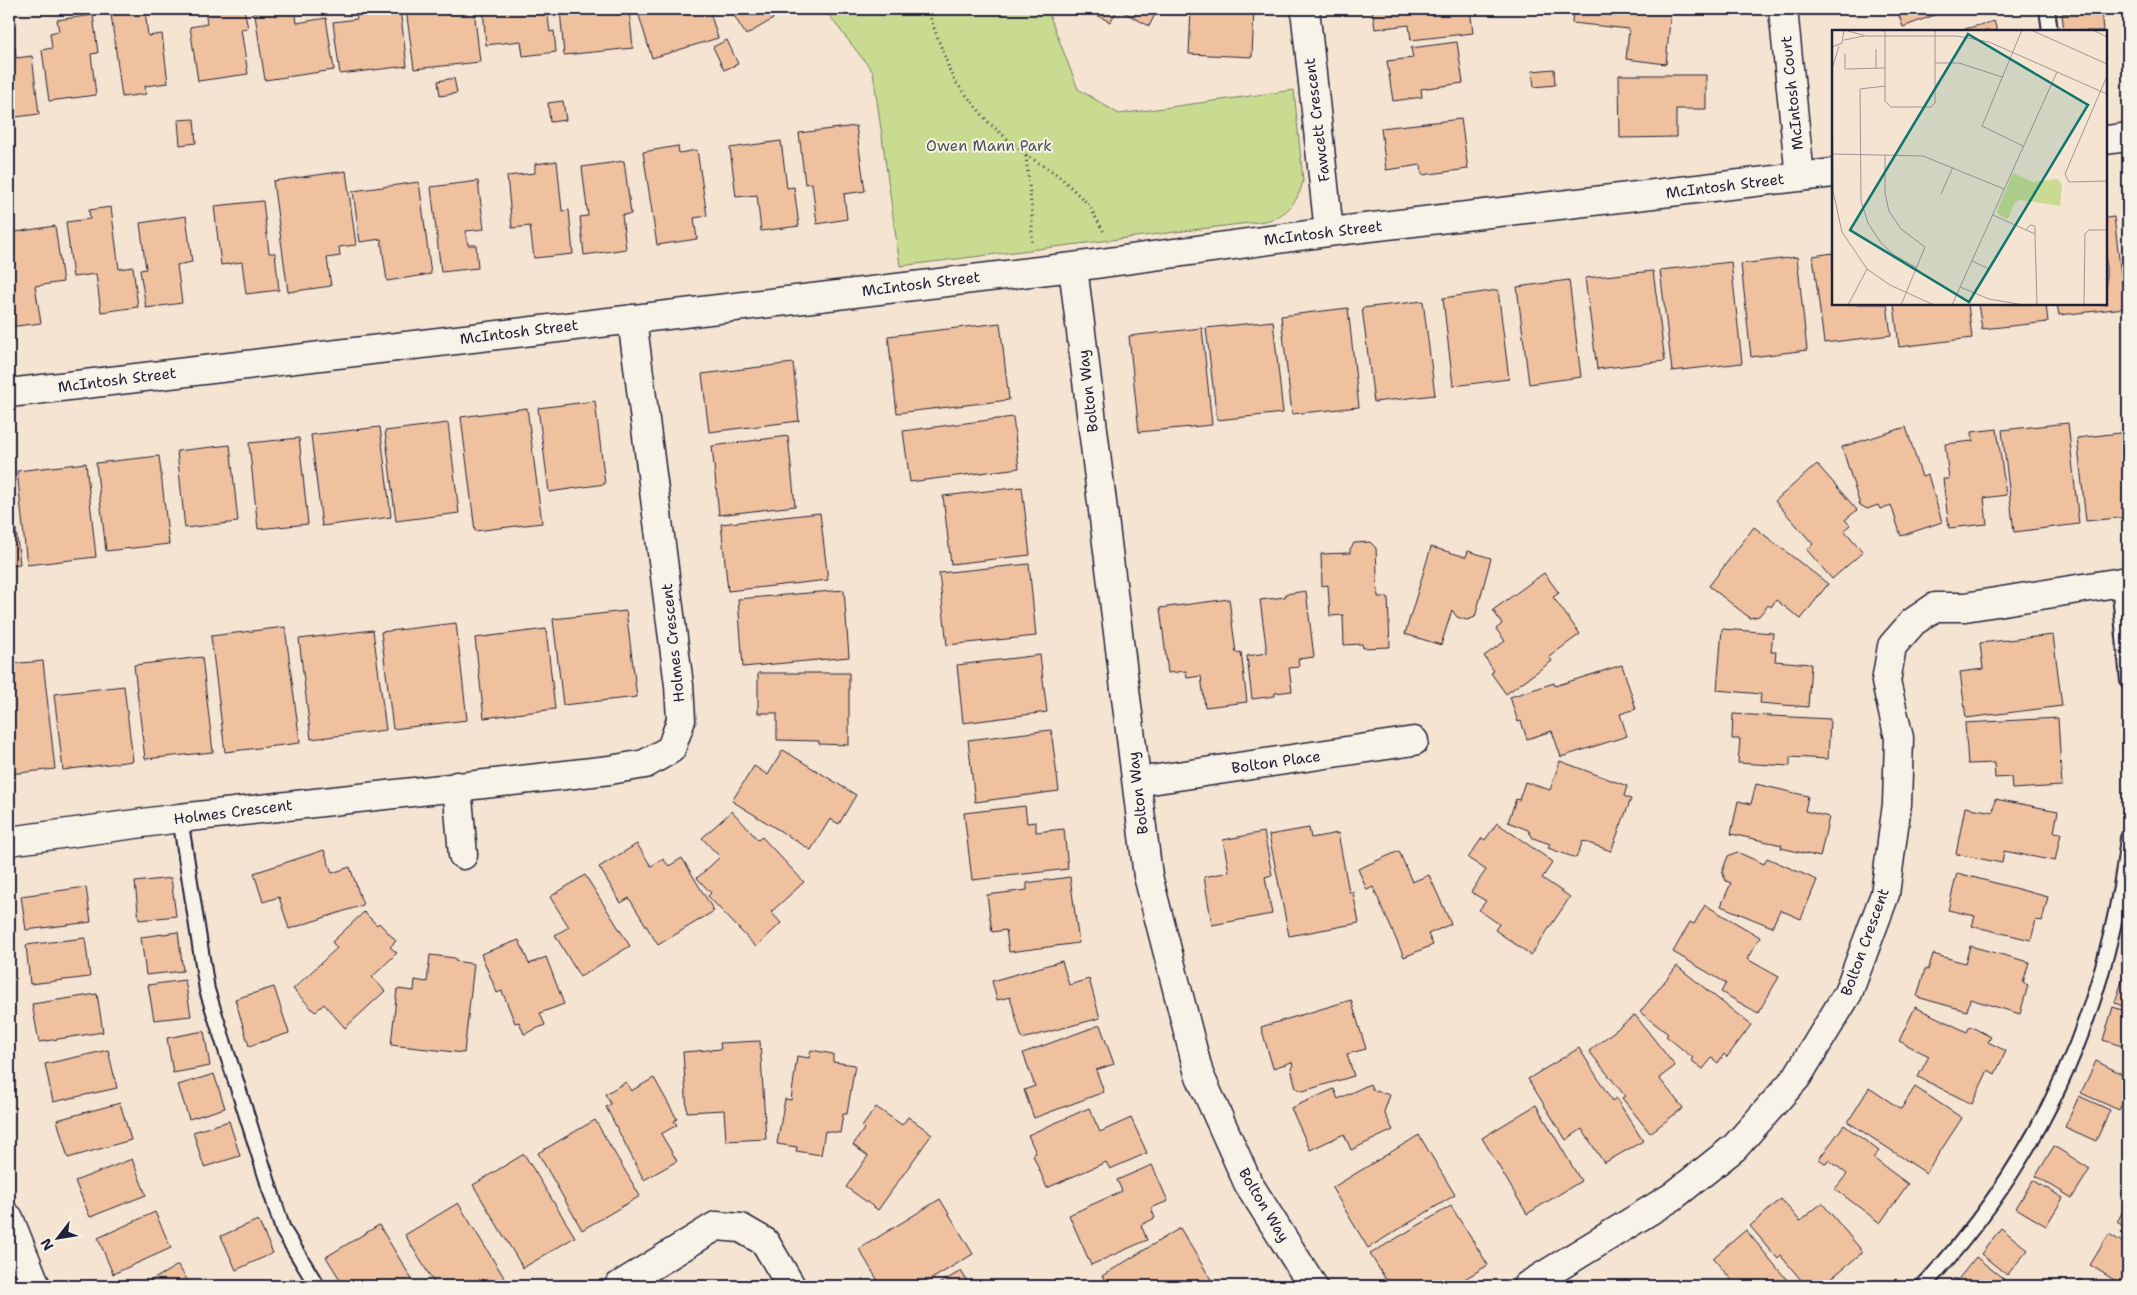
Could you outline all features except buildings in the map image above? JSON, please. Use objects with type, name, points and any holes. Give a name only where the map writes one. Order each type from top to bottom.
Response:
[{"type":"street","name":"Fawcett Crescent","points":[[1305,9],[1329,232]]},
{"type":"street","name":"McIntosh Court","points":[[1783,9],[1800,177]]},
{"type":"street","points":[[2107,140],[2128,137]]},
{"type":"street","name":"McIntosh Street","points":[[9,393],[1073,267],[1329,232],[1832,173]]},
{"type":"street","name":"Bolton Way","points":[[1073,267],[1148,876],[1199,1074],[1248,1183],[1313,1286]]},
{"type":"street","name":"Holmes Crescent","points":[[9,841],[180,818],[610,770],[645,764],[671,749],[681,720],[679,684],[632,319]]},
{"type":"street","name":"Bolton Crescent","points":[[1527,1286],[1672,1197],[1735,1147],[1797,1077],[1848,993],[1885,894],[1897,804],[1899,738],[1886,682],[1892,646],[1913,622],[1935,607],[1965,607],[2124,582]]},
{"type":"street","name":"Bolton Place","points":[[1137,782],[1414,741]]},
{"type":"street","points":[[457,786],[463,855]]},
{"type":"street","points":[[9,1218],[36,1286]]},
{"type":"street","points":[[619,1286],[716,1226],[741,1228],[766,1242],[791,1286]]},
{"type":"lane","points":[[2047,9],[2050,30]]},
{"type":"lane","points":[[2124,582],[2128,681]]},
{"type":"lane","points":[[180,818],[206,990],[283,1230],[317,1286]]},
{"type":"lane","points":[[1923,1286],[1966,1237],[2000,1192],[2056,1095],[2097,991],[2114,928],[2123,882],[2128,838]]},
{"type":"path","points":[[927,9],[953,79],[988,124],[1026,155],[1058,174],[1088,204],[1106,235],[1109,262]]},
{"type":"path","points":[[1026,155],[1035,271]]},
{"type":"green space","name":"Owen Mann Park","points":[[824,9],[1047,9],[1078,89],[1119,114],[1294,90],[1303,181],[1301,189],[1295,202],[1285,212],[1280,216],[1265,221],[900,266],[873,72]]}]
